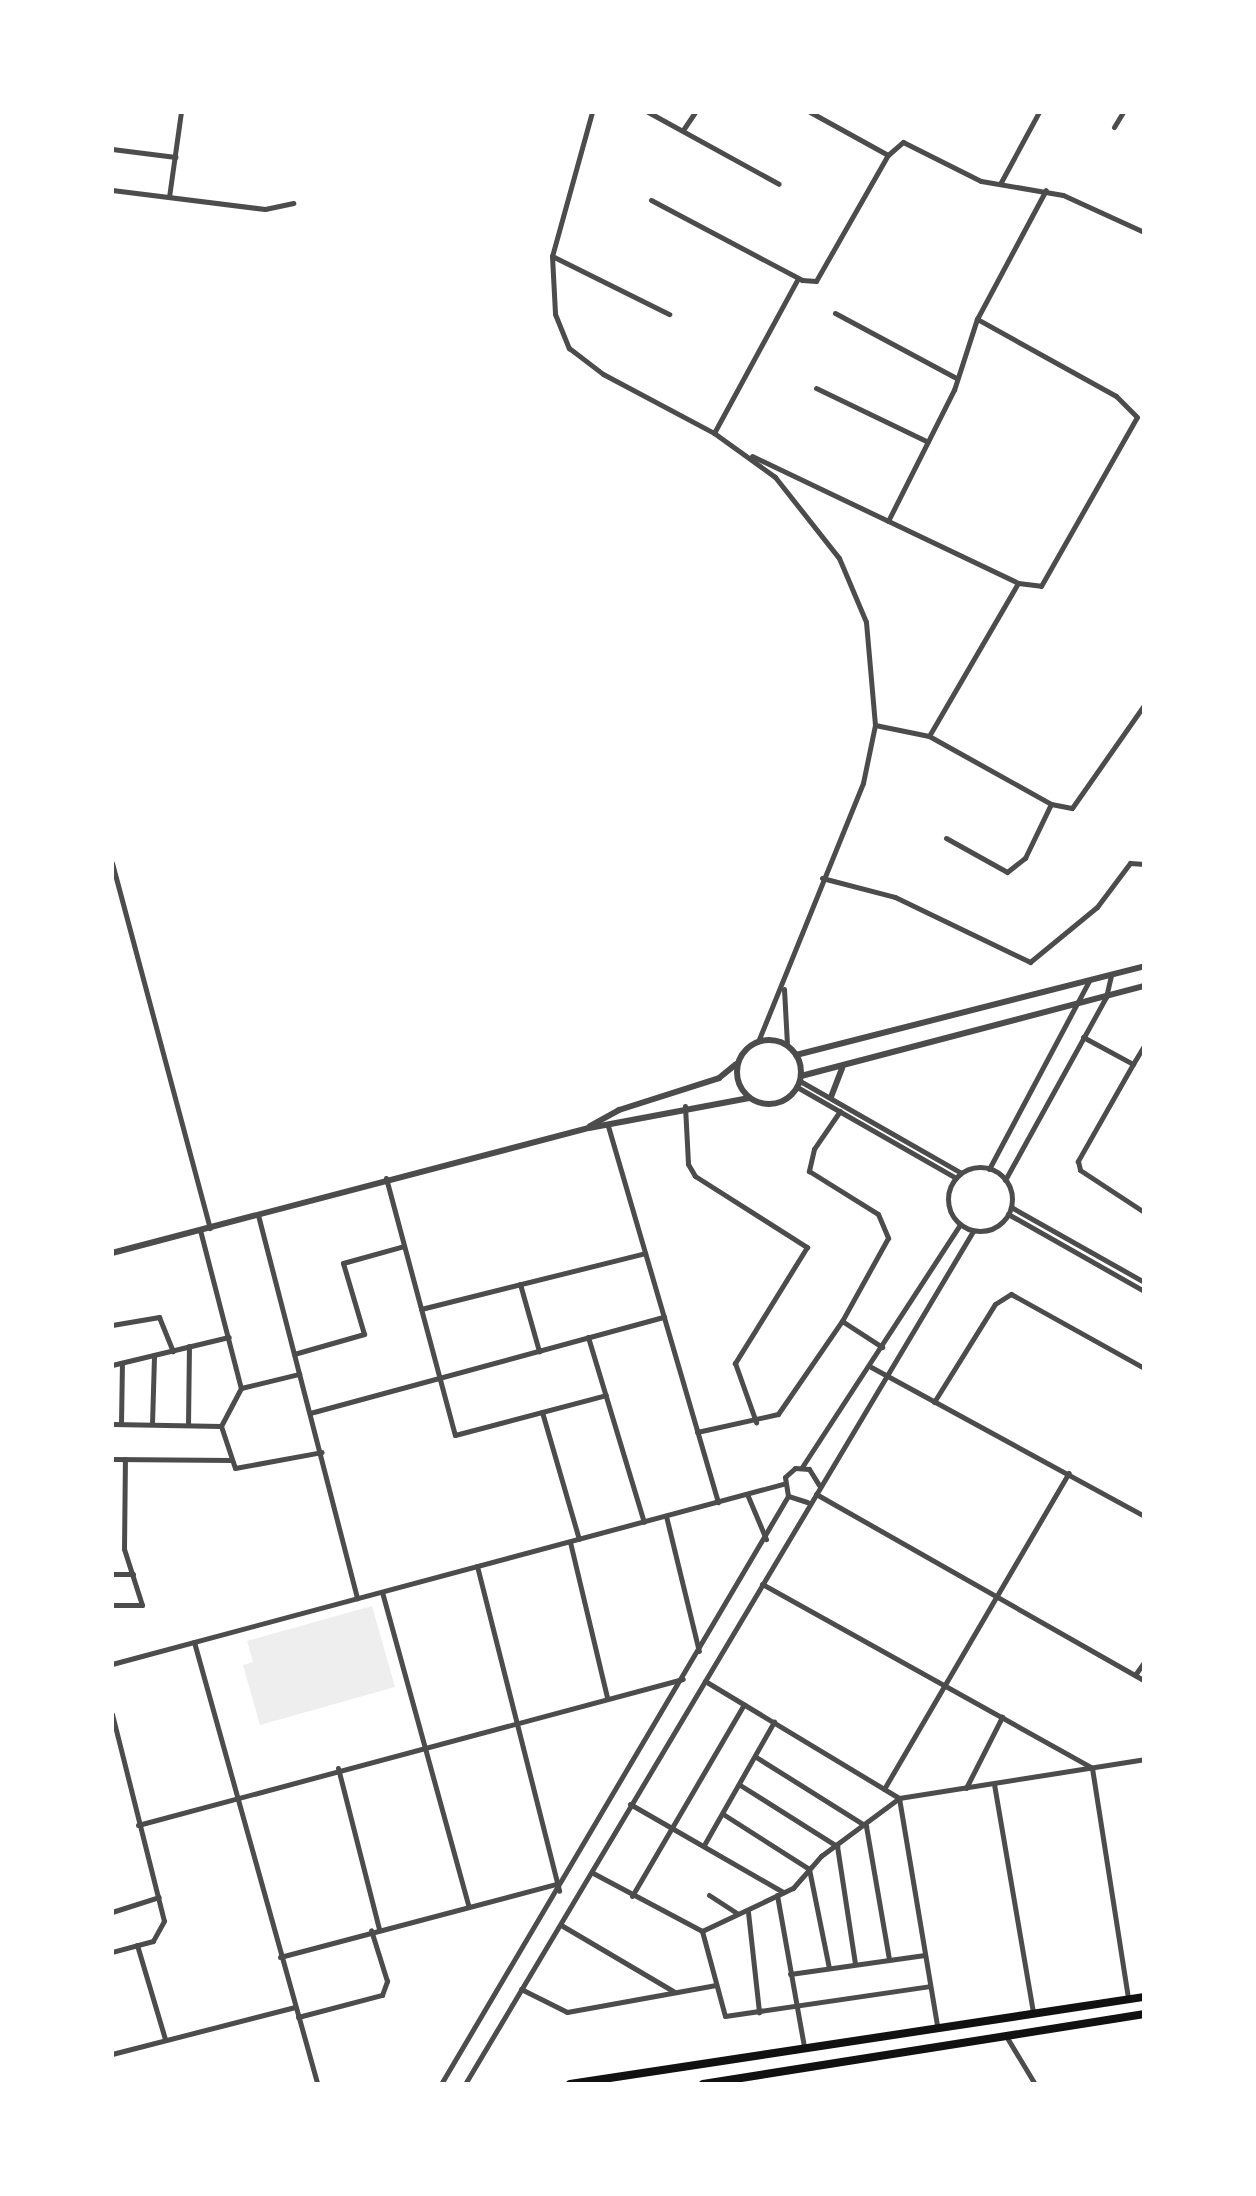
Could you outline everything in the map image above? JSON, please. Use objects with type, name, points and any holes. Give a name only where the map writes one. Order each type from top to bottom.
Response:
[{"type":"main road","points":[[570,2084],[1032,2011],[1144,1997]]},
{"type":"main road","points":[[703,2084],[1144,2014]]},
{"type":"street","points":[[169,197],[181,112]]},
{"type":"street","points":[[592,112],[552,256],[555,314],[569,348],[603,374],[714,433],[742,451],[1018,583],[1035,588],[1044,581],[1137,417],[1116,396],[977,319]]},
{"type":"street","points":[[648,112],[779,184]]},
{"type":"street","points":[[683,130],[695,112]]},
{"type":"street","points":[[810,112],[888,155]]},
{"type":"street","points":[[1000,184],[1039,112]]},
{"type":"street","points":[[1114,127],[1123,112]]},
{"type":"street","points":[[651,200],[798,278],[822,278],[888,155],[906,142],[1000,184],[1045,190],[1144,232]]},
{"type":"street","points":[[112,149],[175,157]]},
{"type":"street","points":[[112,190],[265,209],[293,203]]},
{"type":"street","points":[[888,521],[928,442],[956,378],[977,319],[1045,190]]},
{"type":"street","points":[[552,256],[669,314]]},
{"type":"street","points":[[714,433],[798,278]]},
{"type":"street","points":[[835,313],[956,378]]},
{"type":"street","points":[[817,388],[928,442]]},
{"type":"street","points":[[589,1128],[605,1115],[719,1078],[758,1041],[784,982],[822,878],[863,783],[875,725],[866,622],[850,578],[797,499],[742,451]]},
{"type":"street","points":[[929,736],[1018,583]]},
{"type":"street","points":[[875,725],[929,736],[1051,804],[1078,807],[1144,705]]},
{"type":"street","points":[[946,838],[1007,872],[1025,858],[1051,804]]},
{"type":"street","points":[[112,863],[210,1228]]},
{"type":"street","points":[[822,878],[895,897],[1030,962],[1097,907],[1130,863],[1144,864]]},
{"type":"street","points":[[796,1055],[1144,966]]},
{"type":"street","points":[[1111,976],[1106,997],[1005,1180],[1010,1211],[1144,1291]]},
{"type":"street","points":[[989,1169],[1081,1003],[1089,981]]},
{"type":"street","points":[[784,982],[787,1045],[796,1055],[800,1081],[840,1111],[958,1175],[989,1169],[1005,1180]]},
{"type":"street","points":[[112,1253],[386,1178],[685,1106],[749,1098],[776,1104],[800,1081],[1144,986]]},
{"type":"street","points":[[1083,1037],[1133,1064]]},
{"type":"street","points":[[758,1041],[787,1045]]},
{"type":"street","points":[[1144,1046],[1078,1161],[1088,1178],[1144,1212]]},
{"type":"street","points":[[741,1055],[736,1073],[749,1098]]},
{"type":"street","points":[[831,1097],[842,1068]]},
{"type":"street","points":[[800,1081],[958,1175]]},
{"type":"street","points":[[685,1106],[688,1164],[695,1176],[807,1247],[735,1363],[756,1422]]},
{"type":"street","points":[[697,1432],[756,1422],[786,1407],[842,1321],[888,1238],[878,1214],[809,1171],[814,1149],[840,1111]]},
{"type":"street","points":[[608,1126],[718,1502]]},
{"type":"street","points":[[958,1175],[947,1197],[960,1225],[973,1231],[994,1228],[1010,1211]]},
{"type":"street","points":[[386,1178],[455,1435],[606,1395]]},
{"type":"street","points":[[1010,1211],[1144,1282]]},
{"type":"street","points":[[257,1215],[322,1452],[357,1598]]},
{"type":"street","points":[[112,1664],[783,1484],[789,1472],[802,1467],[871,1367],[960,1225]]},
{"type":"street","points":[[200,1230],[242,1388],[221,1426],[234,1468],[322,1452]]},
{"type":"street","points":[[465,2084],[593,1873],[630,1804],[762,1584],[807,1502],[816,1494],[973,1231]]},
{"type":"street","points":[[293,1354],[364,1334],[343,1263],[404,1246]]},
{"type":"street","points":[[421,1309],[645,1253]]},
{"type":"street","points":[[520,1284],[539,1351]]},
{"type":"street","points":[[934,1402],[995,1304],[1012,1294],[1144,1368]]},
{"type":"street","points":[[112,1325],[159,1317],[173,1351]]},
{"type":"street","points":[[310,1413],[664,1317]]},
{"type":"street","points":[[842,1321],[883,1347]]},
{"type":"street","points":[[112,1366],[229,1336]]},
{"type":"street","points":[[588,1337],[644,1521]]},
{"type":"street","points":[[188,1425],[189,1346]]},
{"type":"street","points":[[152,1424],[154,1355]]},
{"type":"street","points":[[121,1424],[122,1363]]},
{"type":"street","points":[[871,1367],[1144,1516]]},
{"type":"street","points":[[242,1388],[299,1374]]},
{"type":"street","points":[[112,1394],[122,1394]]},
{"type":"street","points":[[542,1412],[579,1539]]},
{"type":"street","points":[[112,1424],[221,1426]]},
{"type":"street","points":[[112,1458],[232,1461]]},
{"type":"street","points":[[112,1605],[142,1605],[124,1549],[125,1459]]},
{"type":"street","points":[[802,1467],[814,1473],[819,1485]]},
{"type":"street","points":[[884,1789],[1000,1596],[1069,1473]]},
{"type":"street","points":[[441,2084],[559,1891],[766,1539],[788,1496],[783,1484]]},
{"type":"street","points":[[747,1494],[766,1539]]},
{"type":"street","points":[[816,1494],[1144,1680]]},
{"type":"street","points":[[788,1496],[807,1502]]},
{"type":"street","points":[[666,1516],[699,1651]]},
{"type":"street","points":[[569,1542],[607,1697]]},
{"type":"street","points":[[477,1566],[559,1891]]},
{"type":"street","points":[[112,1574],[133,1574]]},
{"type":"street","points":[[762,1584],[1092,1768]]},
{"type":"street","points":[[382,1592],[427,1745],[468,1905]]},
{"type":"street","points":[[194,1642],[317,2084]]},
{"type":"street","points":[[1135,1675],[1144,1662]]},
{"type":"street","points":[[138,1825],[338,1768],[684,1679]]},
{"type":"street","points":[[705,1681],[899,1798],[937,2026]]},
{"type":"street","points":[[632,1896],[674,1829],[744,1704]]},
{"type":"street","points":[[112,1714],[138,1825],[159,1897],[163,1929],[137,1945],[112,1952]]},
{"type":"street","points":[[966,1788],[1002,1717]]},
{"type":"street","points":[[704,1845],[774,1722]]},
{"type":"street","points":[[756,1757],[866,1826],[890,1959]]},
{"type":"street","points":[[702,1931],[737,1913],[748,1912],[780,1894],[899,1798],[1143,1758]]},
{"type":"street","points":[[338,1768],[379,1929]]},
{"type":"street","points":[[1092,1768],[1128,1997]]},
{"type":"street","points":[[994,1784],[1032,2011]]},
{"type":"street","points":[[740,1785],[837,1846],[855,1963]]},
{"type":"street","points":[[630,1804],[704,1845],[780,1894],[790,1973],[804,2048]]},
{"type":"street","points":[[723,1814],[808,1869],[829,1968]]},
{"type":"street","points":[[593,1873],[702,1931],[722,2015],[798,2007],[930,1986]]},
{"type":"street","points":[[280,1957],[371,1930],[556,1884]]},
{"type":"street","points":[[709,1895],[737,1913]]},
{"type":"street","points":[[112,1912],[159,1897]]},
{"type":"street","points":[[748,1912],[759,2012]]},
{"type":"street","points":[[561,1925],[674,1992]]},
{"type":"street","points":[[298,2017],[382,1995],[387,1982],[371,1930]]},
{"type":"street","points":[[137,1945],[164,2039]]},
{"type":"street","points":[[790,1973],[925,1955]]},
{"type":"street","points":[[521,1989],[567,2012],[715,1985]]},
{"type":"street","points":[[112,2054],[295,2007]]},
{"type":"street","points":[[1006,2036],[1035,2084]]},
{"type":"street","points":[[767,2074],[768,2084]]},
{"type":"shaded area","points":[[372,1606],[395,1687],[260,1725],[243,1665],[253,1662],[247,1641]]}]
